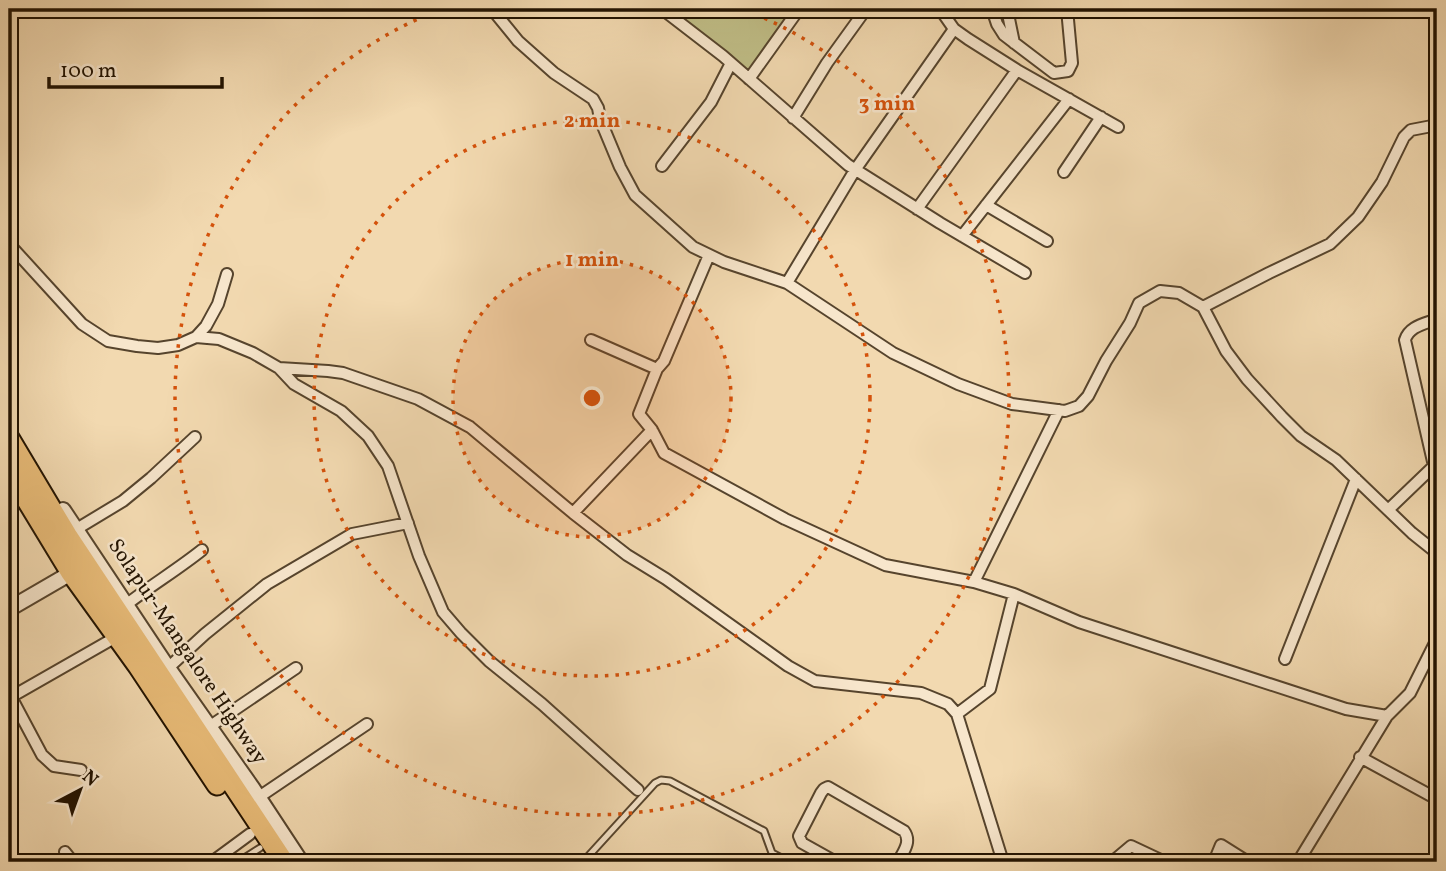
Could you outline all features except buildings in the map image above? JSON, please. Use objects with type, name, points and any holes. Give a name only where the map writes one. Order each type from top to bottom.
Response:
[{"type":"highway","points":[[9,438],[29,473],[71,532],[284,862]]},
{"type":"highway","points":[[9,471],[71,573],[259,848]]},
{"type":"street","points":[[492,9],[518,41],[554,73],[593,100],[620,167],[635,195],[693,247],[724,262],[787,283],[893,352],[958,384],[1012,404],[1065,411],[1079,406],[1088,396],[1139,303],[1160,291],[1180,292],[1203,307],[1226,351],[1247,379],[1301,436],[1336,460],[1437,553]]},
{"type":"street","points":[[662,9],[731,63],[855,170],[1026,274]]},
{"type":"street","points":[[749,79],[799,9]]},
{"type":"street","points":[[793,118],[827,63],[866,9]]},
{"type":"street","points":[[940,9],[954,29],[968,39],[1118,127]]},
{"type":"street","points":[[992,9],[1003,35],[1054,73],[1068,71],[1072,63],[1067,9]]},
{"type":"street","points":[[1007,9],[1014,43]]},
{"type":"street","points":[[787,283],[855,170],[954,29]]},
{"type":"street","points":[[662,166],[710,102],[731,63]]},
{"type":"street","points":[[917,209],[1017,70]]},
{"type":"street","points":[[962,236],[1069,99]]},
{"type":"street","points":[[1064,172],[1101,117]]},
{"type":"street","points":[[1203,307],[1330,244],[1358,217],[1382,183],[1404,137],[1411,130],[1437,125]]},
{"type":"street","points":[[986,205],[1047,241]]},
{"type":"street","points":[[9,244],[82,324],[108,341],[158,348],[178,345],[196,337],[206,326],[218,303],[227,274]]},
{"type":"street","points":[[709,255],[639,414],[652,430],[664,453],[785,519],[885,565],[974,582],[1014,594],[1079,622],[1346,709],[1387,716]]},
{"type":"street","points":[[1388,510],[1436,465],[1405,340],[1410,329],[1437,319]]},
{"type":"street","points":[[196,337],[219,339],[253,353],[279,368],[294,384],[341,411],[368,436],[387,466],[419,556],[443,612],[489,661],[542,704],[638,790]]},
{"type":"street","points":[[592,340],[657,369]]},
{"type":"street","points":[[279,368],[343,373],[418,399],[470,427],[627,555],[815,681],[921,693],[948,704],[957,714],[1003,862]]},
{"type":"street","points":[[974,582],[1059,410]]},
{"type":"street","points":[[573,513],[652,430]]},
{"type":"street","points":[[71,532],[123,501],[195,437]]},
{"type":"street","points":[[1285,659],[1356,479]]},
{"type":"street","points":[[168,667],[278,577],[352,534],[408,523]]},
{"type":"street","name":"Solapur-Mangalore Highway","points":[[71,532],[126,605],[301,862]]},
{"type":"street","points":[[126,605],[202,550]]},
{"type":"street","points":[[9,608],[71,573]]},
{"type":"street","points":[[957,714],[990,689],[1014,594]]},
{"type":"street","points":[[81,770],[54,766],[42,755],[10,695],[116,637]]},
{"type":"street","points":[[1298,862],[1387,716],[1410,692],[1437,639]]},
{"type":"street","points":[[209,727],[296,668]]},
{"type":"street","points":[[259,797],[366,724]]},
{"type":"street","points":[[1360,757],[1437,799]]},
{"type":"street","points":[[836,862],[802,843],[799,836],[821,793],[828,787],[904,831],[908,841],[898,862]]},
{"type":"street","points":[[1214,862],[1221,845],[1248,862]]},
{"type":"street","points":[[1112,862],[1131,846],[1165,862]]},
{"type":"street","points":[[212,862],[259,848]]},
{"type":"street","points":[[65,852],[73,862]]},
{"type":"lane","points":[[583,862],[655,783],[661,780],[670,781],[764,831],[772,853],[789,862]]},
{"type":"lane","points":[[238,862],[259,848]]},
{"type":"shaded area","points":[[671,9],[797,9],[750,73]]}]
